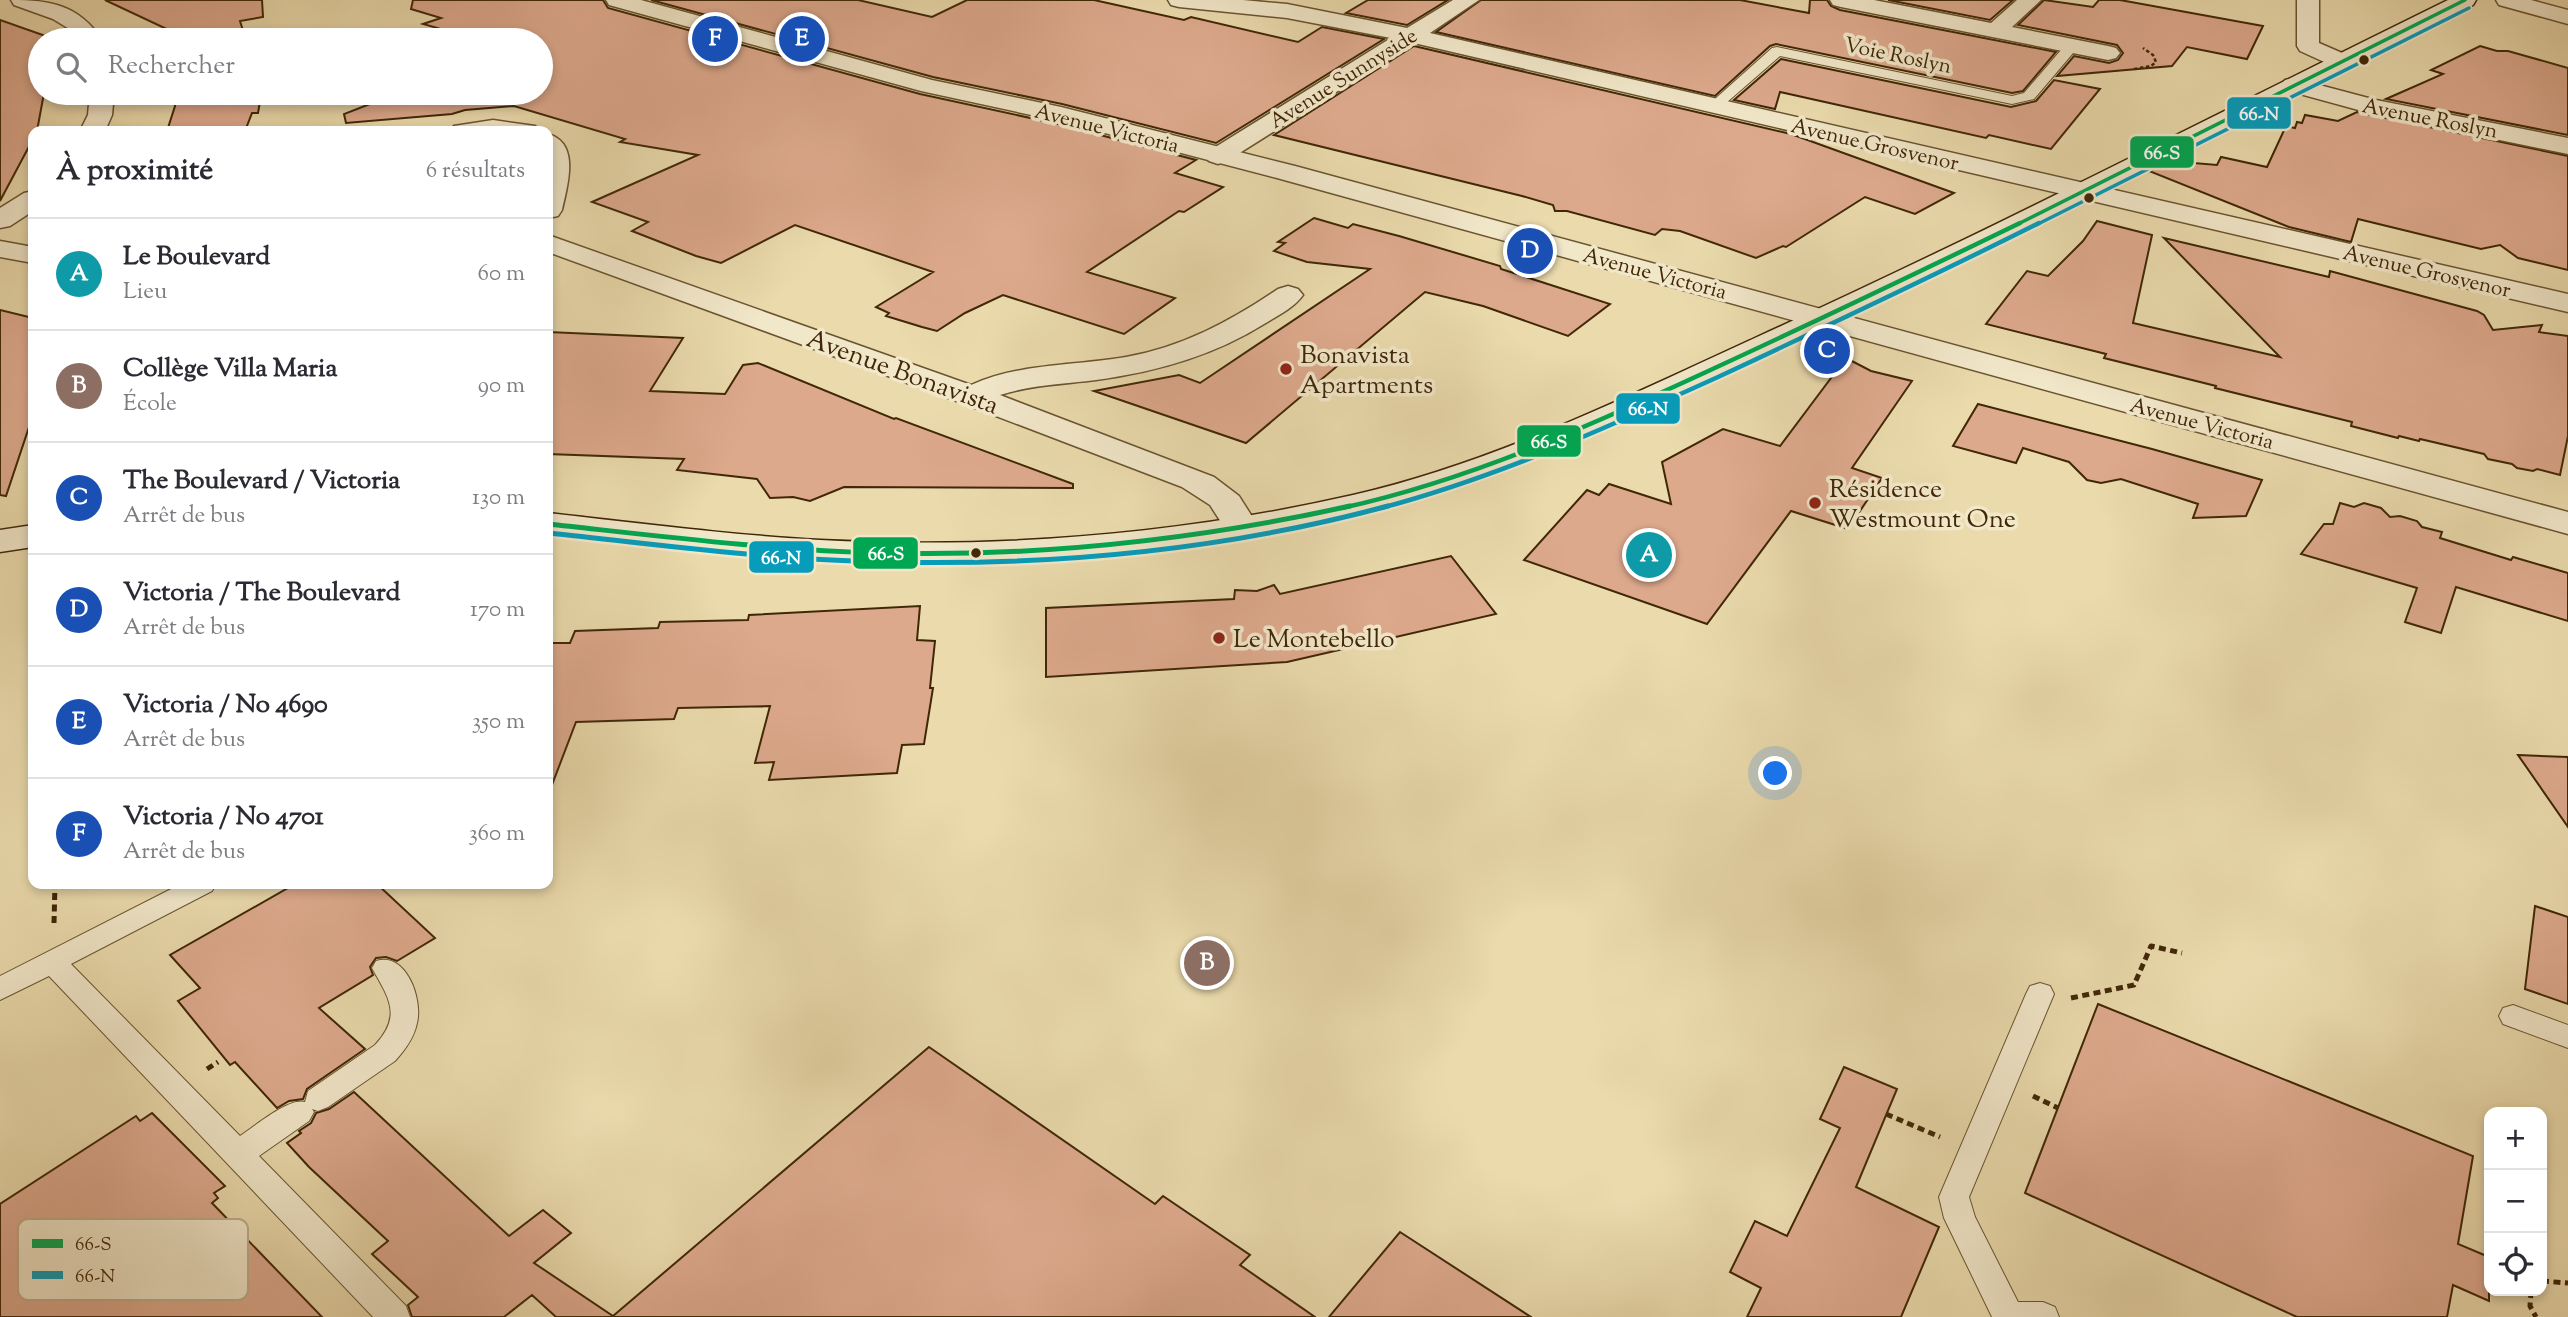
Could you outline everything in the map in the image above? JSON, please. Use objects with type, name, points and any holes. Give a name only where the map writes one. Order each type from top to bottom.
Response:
[{"type":"street","points":[[22,0],[63,16],[81,28]]},
{"type":"street","name":"Avenue Victoria","points":[[617,0],[936,88],[1061,114],[1218,156],[1822,318],[2568,523]]},
{"type":"street","name":"Avenue Grosvenor","points":[[1179,0],[1317,15],[2568,303]]},
{"type":"street","name":"Avenue Sunnyside","points":[[1218,156],[1468,0]]},
{"type":"street","points":[[1841,0],[2108,53]]},
{"type":"street","points":[[1995,31],[2030,0]]},
{"type":"street","points":[[2308,0],[2308,46],[2341,61]]},
{"type":"street","points":[[553,524],[781,547],[902,554],[1078,547],[1178,537],[1364,503],[1450,479],[1553,442],[1654,396],[1822,318],[2465,0]]},
{"type":"street","points":[[2507,0],[2568,17]]},
{"type":"street","name":"Avenue Roslyn","points":[[2293,85],[2362,104],[2568,146]]},
{"type":"street","points":[[95,126],[101,105]]},
{"type":"street","points":[[553,147],[557,161],[553,183]]},
{"type":"street","points":[[0,220],[28,202]]},
{"type":"street","name":"Avenue Bonavista","points":[[553,245],[973,396],[1205,484],[1228,502],[1240,526]]},
{"type":"street","points":[[0,249],[28,254]]},
{"type":"street","points":[[973,396],[1009,382],[1125,367],[1179,354],[1236,331],[1288,295]]},
{"type":"street","points":[[0,541],[28,537]]},
{"type":"lane","name":"Voie Roslyn","points":[[1713,107],[1777,51],[2012,100],[2029,96],[2072,46]]},
{"type":"lane","points":[[0,989],[193,889]]},
{"type":"lane","points":[[52,962],[394,1316]]},
{"type":"lane","points":[[237,1154],[395,1045],[405,1020],[404,1003],[399,985],[386,968]]},
{"type":"lane","points":[[2043,1317],[2009,1317],[1960,1218],[1954,1197],[2052,997]]},
{"type":"lane","points":[[2513,1016],[2568,1037]]},
{"type":"path","points":[[2127,70],[2151,66],[2156,62],[2154,55],[2143,48]]},
{"type":"path","points":[[54,925],[55,889]]},
{"type":"path","points":[[2052,997],[2134,985],[2151,946],[2182,953]]},
{"type":"path","points":[[2026,1093],[2058,1108]]},
{"type":"path","points":[[1886,1114],[1948,1141]]},
{"type":"path","points":[[2547,1281],[2568,1283]]},
{"type":"path","points":[[2528,1296],[2536,1317]]},
{"type":"building","points":[[105,0],[262,0],[263,17],[240,21],[242,28],[164,28]]},
{"type":"building","points":[[413,0],[603,0],[608,8],[920,94],[1058,124],[1196,160],[1175,173],[1223,187],[1184,212],[1179,211],[1087,272],[1175,298],[1124,334],[1003,295],[965,313],[937,331],[886,316],[889,313],[876,307],[933,272],[795,225],[721,263],[632,231],[648,222],[592,202],[698,155],[620,142],[625,139],[514,106],[346,123],[344,114],[367,105],[553,105],[553,28],[437,28],[423,24],[441,18],[411,9]]},
{"type":"building","points":[[651,0],[858,0],[932,17],[967,0],[1094,0],[1184,20],[1191,17],[1298,42],[1322,27],[1384,39],[1216,143],[1062,104],[933,77]]},
{"type":"building","points":[[1368,0],[1448,0],[1407,25],[1346,13]]},
{"type":"building","points":[[1481,0],[1740,0],[1809,13],[1810,0],[1827,0],[1831,6],[1840,10],[2056,52],[2023,91],[2012,93],[1776,44],[1770,46],[1715,96],[1436,32]]},
{"type":"building","points":[[1888,0],[2013,0],[1990,20]]},
{"type":"building","points":[[2044,0],[2093,7],[2099,0],[2120,0],[2263,26],[2247,59],[2187,47],[2172,66],[2057,76],[2074,56],[2109,63],[2118,60],[2123,53],[2117,45],[2018,25]]},
{"type":"building","points":[[0,20],[28,30],[28,105],[42,105],[38,126],[28,126],[28,148],[0,201]]},
{"type":"building","points":[[1414,46],[1791,134],[1954,193],[1915,214],[1865,197],[1786,247],[1756,258],[1680,231],[1662,229],[1655,235],[1567,211],[1555,211],[1553,205],[1522,196],[1274,135]]},
{"type":"building","points":[[2480,46],[2568,68],[2568,135],[2386,99],[2443,74],[2431,70]]},
{"type":"building","points":[[1781,59],[2011,107],[2036,101],[2054,80],[2100,89],[2051,149],[1989,135],[1986,138],[1780,92],[1775,109],[1734,100]]},
{"type":"building","points":[[259,105],[258,113],[252,113],[247,126],[169,126],[175,106]]},
{"type":"building","points":[[2357,112],[2568,156],[2568,270],[2518,258],[2500,245],[2481,249],[2358,219],[2351,242],[2289,227],[2149,171],[2170,161],[2217,165],[2221,157],[2267,167],[2286,126],[2295,128],[2297,122],[2302,123],[2305,115],[2338,121]]},
{"type":"building","points":[[1314,218],[1348,228],[1353,224],[1399,236],[1500,266],[1501,269],[1610,304],[1568,336],[1483,306],[1425,292],[1246,443],[1094,391],[1179,375],[1200,383],[1370,269],[1307,262],[1274,251],[1285,243],[1278,242]]},
{"type":"building","points":[[2097,221],[2152,235],[2133,323],[2280,357],[2164,238],[2329,277],[2330,271],[2477,311],[2484,315],[2493,330],[2542,325],[2539,332],[2568,336],[2568,436],[2560,475],[2537,469],[2533,471],[2517,468],[2512,464],[2488,459],[2484,454],[2351,426],[2352,422],[2215,388],[2216,386],[2104,358],[2106,354],[1986,324],[2027,271],[2048,276],[2083,241]]},
{"type":"building","points":[[0,310],[28,317],[28,430],[6,496],[0,495]]},
{"type":"building","points":[[553,332],[683,338],[650,391],[725,394],[743,365],[758,363],[894,419],[1073,484],[1073,488],[844,487],[810,501],[793,497],[770,498],[757,479],[677,470],[684,459],[553,454]]},
{"type":"building","points":[[1846,358],[1871,371],[1912,381],[1852,468],[1882,478],[1848,529],[1791,511],[1707,624],[1524,560],[1587,490],[1599,495],[1609,484],[1671,504],[1662,462],[1723,429],[1780,446]]},
{"type":"building","points":[[1978,404],[2262,480],[2246,516],[2193,518],[2198,504],[2121,479],[2101,483],[2087,480],[2069,462],[2023,448],[2016,463],[1953,446]]},
{"type":"building","points":[[2340,503],[2354,507],[2364,503],[2381,508],[2390,517],[2400,516],[2417,521],[2422,527],[2442,532],[2440,538],[2511,560],[2513,557],[2568,573],[2568,621],[2456,587],[2441,633],[2405,622],[2417,588],[2301,554],[2324,524],[2333,524]]},
{"type":"building","name":"Le Montebello","points":[[1451,556],[1496,614],[1287,662],[1046,677],[1046,608],[1234,599],[1235,590],[1257,591],[1274,585],[1280,594]]},
{"type":"building","points":[[920,606],[917,640],[935,641],[930,688],[933,688],[924,744],[902,745],[897,773],[769,780],[774,762],[755,763],[770,706],[678,708],[674,719],[576,722],[553,782],[553,643],[570,643],[575,631],[658,628],[660,622],[748,620],[749,615]]},
{"type":"building","points":[[2518,755],[2568,757],[2568,827]]},
{"type":"building","points":[[286,889],[382,889],[435,938],[397,961],[386,957],[376,958],[370,967],[373,975],[319,1008],[365,1049],[307,1089],[303,1099],[289,1101],[277,1108],[235,1062],[230,1065],[178,1001],[200,988],[170,955]]},
{"type":"building","points":[[2535,906],[2568,917],[2568,1004],[2525,989]]},
{"type":"building","points":[[2098,1004],[2473,1156],[2458,1244],[2484,1255],[2484,1296],[2489,1296],[2489,1301],[2453,1285],[2447,1317],[2297,1317],[2025,1193]]},
{"type":"building","points":[[929,1047],[1155,1204],[1163,1196],[1250,1255],[1240,1265],[1315,1317],[556,1317],[532,1295],[504,1317],[412,1317],[408,1305],[418,1297],[372,1254],[388,1241],[287,1143],[311,1123],[316,1113],[329,1109],[354,1092],[509,1236],[543,1210],[571,1233],[534,1263],[613,1316]]},
{"type":"building","points":[[1844,1067],[1897,1089],[1856,1187],[1939,1227],[1901,1317],[1747,1317],[1761,1288],[1730,1272],[1755,1221],[1787,1236],[1840,1128],[1820,1119]]},
{"type":"building","points":[[152,1113],[225,1186],[214,1193],[218,1198],[212,1203],[227,1219],[18,1219],[18,1300],[248,1300],[248,1240],[322,1317],[0,1317],[0,1204],[136,1116],[140,1121]]},
{"type":"building","points":[[1400,1232],[1531,1317],[1329,1317]]},
{"type":"transit line","name":"66-S","points":[[553,525],[812,550],[881,553],[1019,552],[1225,531],[1293,519],[1413,490],[1568,434],[1769,343],[2031,217],[2465,0]]},
{"type":"transit line","name":"66-N","points":[[553,534],[813,559],[882,562],[1020,560],[1158,549],[1226,539],[1362,513],[1415,499],[1570,443],[1771,352],[2034,226],[2469,8]]},
{"type":"place","name":"Victoria / No 4701","points":[[715,39]]},
{"type":"place","name":"Victoria / No 4690","points":[[802,39]]},
{"type":"place","name":"Victoria / The Boulevard","points":[[1530,251]]},
{"type":"place","name":"The Boulevard / Victoria","points":[[1827,351]]},
{"type":"place","name":"Bonavista Apartments","points":[[1286,369]]},
{"type":"place","name":"Résidence Westmount One","points":[[1815,503]]},
{"type":"place","name":"Le Boulevard","points":[[1649,555]]},
{"type":"place","name":"Le Montebello","points":[[1219,638]]},
{"type":"place","name":"Collège Villa Maria","points":[[1207,963]]}]
